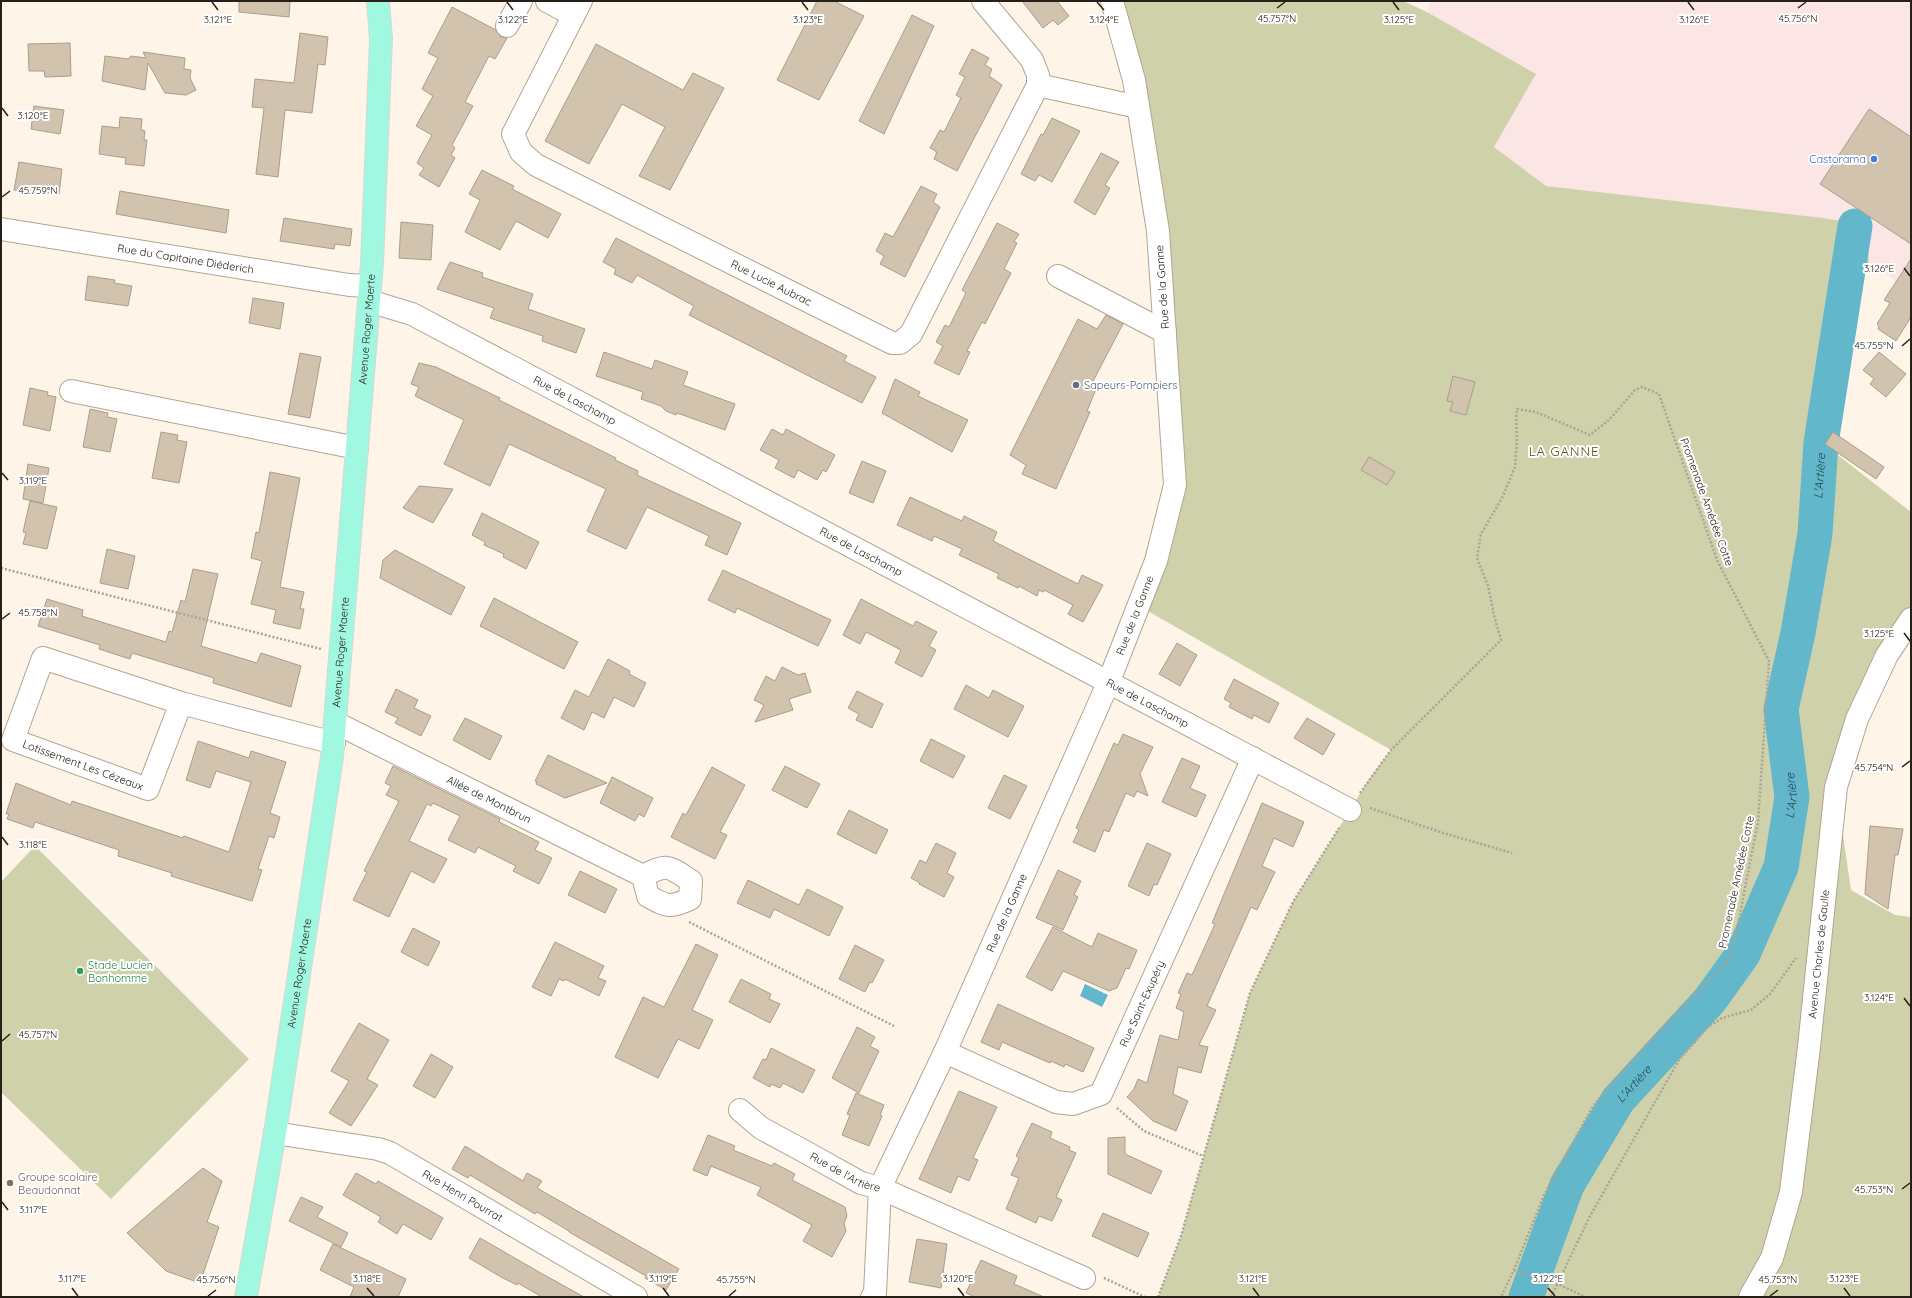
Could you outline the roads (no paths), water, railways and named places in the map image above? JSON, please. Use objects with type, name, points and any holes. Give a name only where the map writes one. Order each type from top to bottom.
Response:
[{"type":"main road","name":"Avenue Roger Maerte","points":[[246,1297],[275,1133],[335,733],[369,293],[376,182],[381,39],[378,1]]},
{"type":"street","points":[[507,26],[521,1]]},
{"type":"street","points":[[547,1],[577,8]]},
{"type":"street","points":[[983,1],[1032,60],[1038,75],[1038,85],[1138,107]]},
{"type":"street","name":"Rue de la Ganne","points":[[880,1188],[945,1052],[1109,681],[1156,561],[1174,485],[1158,231],[1134,80],[1112,1]]},
{"type":"street","name":"Rue Lucie Aubrac","points":[[577,8],[513,134],[521,152],[536,165],[892,343],[900,343],[911,334],[1038,85]]},
{"type":"street","name":"Rue du Capitaine Diéderich","points":[[1,229],[349,285],[369,293]]},
{"type":"street","points":[[1058,276],[1164,332]]},
{"type":"street","name":"Rue de Laschamp","points":[[369,293],[412,314],[1253,758],[1352,806]]},
{"type":"street","points":[[70,390],[357,448]]},
{"type":"street","name":"Avenue Charles de Gaulle","points":[[1750,1297],[1772,1258],[1791,1192],[1836,787],[1857,719],[1887,655],[1911,619]]},
{"type":"street","name":"Lotissement Les Cézeaux","points":[[43,658],[181,703],[148,789],[13,740],[43,658]]},
{"type":"street","name":"Allée de Montbrun","points":[[181,703],[335,733],[643,876]]},
{"type":"street","name":"Rue Saint-Exupéry","points":[[945,1052],[1056,1102],[1073,1104],[1102,1094],[1253,758]]},
{"type":"street","points":[[660,867],[671,868],[691,881],[690,899],[673,907],[663,905],[648,896],[643,876],[660,867]]},
{"type":"street","name":"Rue de l'Artière","points":[[740,1110],[761,1128],[861,1183],[880,1188],[875,1293],[872,1297]]},
{"type":"street","name":"Rue Henri Pourrat","points":[[275,1133],[378,1149],[390,1153],[636,1297]]},
{"type":"street","points":[[880,1188],[1084,1278]]},
{"type":"water","points":[[1085,984],[1108,995],[1102,1007],[1080,996]]},
{"type":"waterway","name":"L'Artière","points":[[1526,1297],[1567,1185],[1618,1100],[1710,1000],[1743,954],[1781,867],[1792,797],[1781,709],[1798,633],[1815,534],[1821,443],[1855,226]]},
{"type":"place","name":"Castorama","points":[[1874,159]]},
{"type":"place","name":"Sapeurs-Pompiers","points":[[1076,385]]},
{"type":"place","name":"Stade Lucien Bonhomme","points":[[80,971]]},
{"type":"place","name":"Groupe scolaire Beaudonnat","points":[[10,1183]]},
{"type":"district","name":"LA GANNE","points":[[1564,451]]}]
